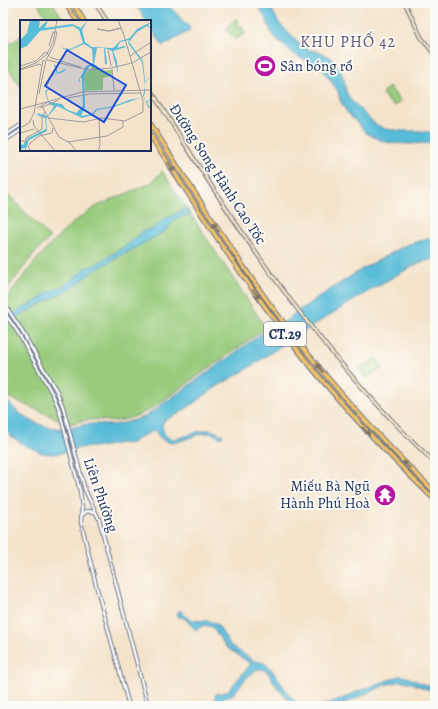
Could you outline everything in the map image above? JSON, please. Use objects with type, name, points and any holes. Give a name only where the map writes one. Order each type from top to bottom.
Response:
[{"type":"highway","points":[[65,3],[76,20]]},
{"type":"highway","points":[[73,3],[84,20]]},
{"type":"highway","name":"CT.29","points":[[151,125],[238,259],[297,340],[344,398],[372,429],[435,492]]},
{"type":"highway","name":"CT.29","points":[[151,137],[233,263],[293,344],[340,402],[368,433],[435,500]]},
{"type":"main road","points":[[95,3],[106,20]]},
{"type":"main road","points":[[405,3],[421,37],[435,55]]},
{"type":"main road","name":"Đường Song Hành Cao Tốc","points":[[151,91],[268,270],[318,336],[377,404],[435,463]]},
{"type":"street","points":[[3,137],[20,126]]},
{"type":"street","points":[[3,142],[20,131]]},
{"type":"street","name":"Liên Phường","points":[[3,302],[57,392],[64,407],[86,494],[98,517],[148,706]]},
{"type":"street","name":"Liên Phường","points":[[3,311],[53,394],[59,409],[81,496],[81,517],[96,585],[129,706]]},
{"type":"street","points":[[81,517],[83,513],[88,510],[96,513]]},
{"type":"green space","points":[[39,3],[53,3],[63,20],[46,20],[47,19],[39,6]]},
{"type":"green space","points":[[235,19],[238,19],[239,22],[237,23],[243,28],[245,34],[235,39],[226,30]]},
{"type":"green space","points":[[3,36],[9,44],[20,37],[20,86],[3,60]]},
{"type":"green space","points":[[389,87],[401,101],[395,106],[382,94]]},
{"type":"green space","points":[[162,171],[266,328],[151,409],[125,420],[90,420],[69,424],[3,395],[3,302],[38,258],[75,221],[97,206],[151,183]]},
{"type":"green space","points":[[3,189],[49,237],[49,239],[34,254],[3,294]]},
{"type":"green space","points":[[377,358],[383,368],[365,378],[359,368]]},
{"type":"water","points":[[135,3],[166,3],[190,28],[189,31],[163,46],[151,28],[151,20],[145,20]]},
{"type":"water","points":[[256,3],[268,3],[279,23],[300,45],[309,50],[320,52],[331,58],[340,69],[346,92],[350,99],[375,124],[385,129],[435,133],[435,146],[433,144],[423,143],[391,143],[382,141],[366,133],[346,111],[340,100],[338,91],[321,68],[293,54],[272,34],[265,17]]},
{"type":"water","points":[[185,209],[191,214],[175,219],[162,233],[92,272],[74,287],[3,324],[3,319],[42,298],[45,294],[67,284],[86,268],[95,265],[130,243],[143,231],[153,229],[163,220]]},
{"type":"water","points":[[435,238],[435,259],[421,262],[372,289],[218,386],[180,413],[165,420],[162,424],[164,433],[173,439],[208,430],[223,435],[221,438],[214,434],[206,433],[178,442],[172,442],[166,441],[160,437],[155,430],[140,437],[132,443],[78,448],[67,452],[53,454],[42,453],[23,444],[12,437],[3,428],[3,396],[9,404],[24,416],[40,425],[50,427],[69,428],[86,424],[117,424],[146,416],[267,330],[275,329],[302,308],[362,269],[406,245]]},
{"type":"water","points":[[180,610],[192,620],[215,623],[230,645],[254,661],[265,663],[272,670],[290,696],[301,706],[294,706],[277,687],[268,673],[262,669],[253,672],[233,693],[221,699],[218,706],[213,706],[216,694],[228,691],[251,664],[226,647],[212,627],[204,625],[196,630],[186,619],[178,617],[177,613]]},
{"type":"water","points":[[399,676],[404,676],[422,684],[431,686],[435,685],[435,691],[409,682],[401,681],[385,685],[339,706],[318,706],[342,699],[356,692]]},
{"type":"place","name":"Sân bóng rổ","points":[[265,66]]},
{"type":"place","name":"Miếu Bà Ngũ Hành Phú Hoà","points":[[385,495]]},
{"type":"district","name":"KHU PHỐ 42","points":[[348,42]]}]
